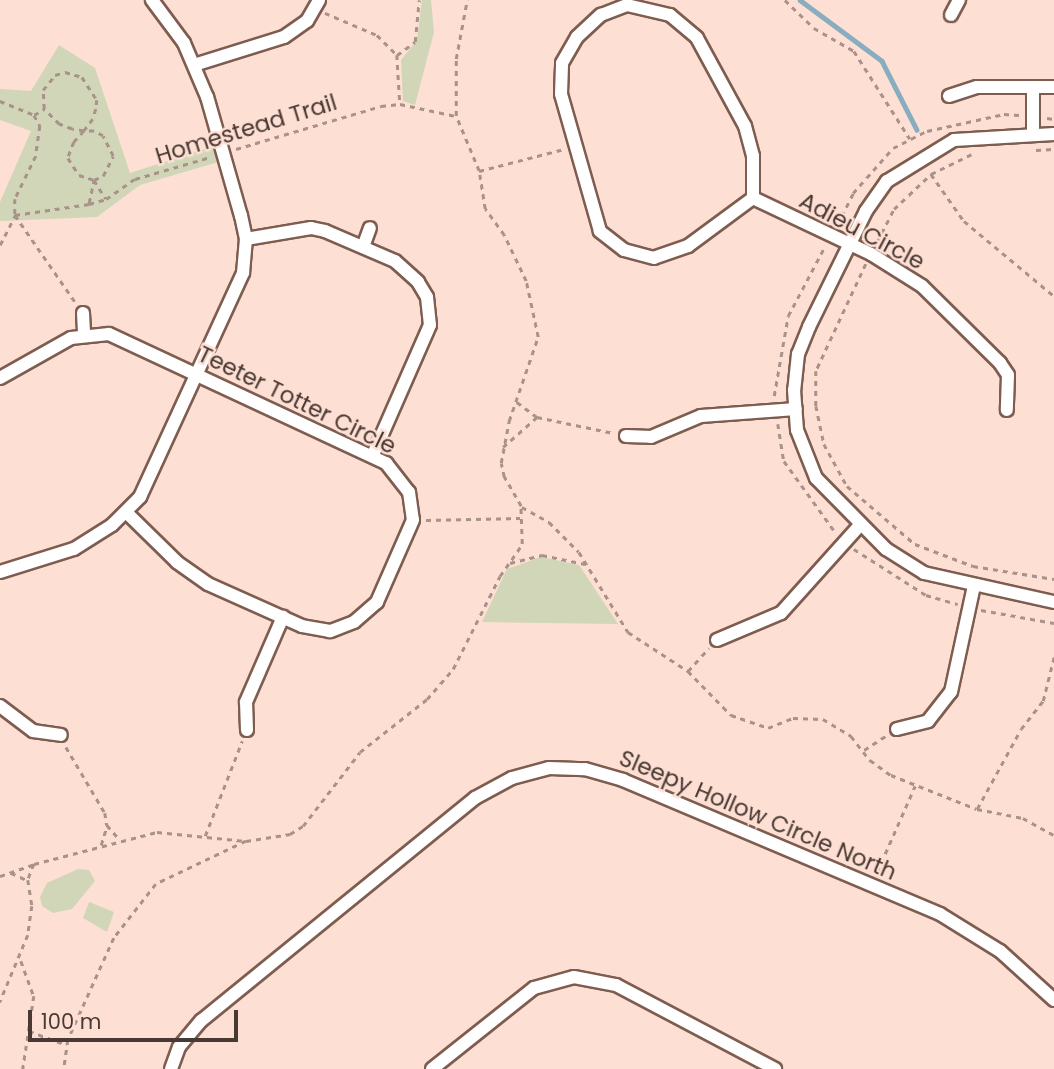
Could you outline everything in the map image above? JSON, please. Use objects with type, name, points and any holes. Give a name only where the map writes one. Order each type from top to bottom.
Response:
[{"type":"street","points":[[0,572],[74,549],[127,513],[152,478],[237,291],[246,239],[223,154],[194,65],[172,22],[152,0]]},
{"type":"street","points":[[951,15],[959,0]]},
{"type":"street","points":[[194,65],[284,37],[317,5]]},
{"type":"street","points":[[628,5],[657,10],[697,38],[728,93],[750,141],[752,198],[673,255],[640,256],[600,231],[574,146],[561,94],[562,63],[567,49],[601,15],[628,5]]},
{"type":"street","points":[[949,96],[977,87],[1054,87]]},
{"type":"street","points":[[1033,87],[1033,134]]},
{"type":"street","points":[[1054,134],[975,136],[936,147],[887,181],[849,245],[798,354],[796,409],[797,430],[816,478],[859,526],[913,568],[974,586],[1054,602]]},
{"type":"street","name":"Adieu Circle","points":[[752,198],[871,254],[916,281],[995,357],[1008,375],[1007,410]]},
{"type":"street","points":[[246,239],[311,228],[363,247],[406,269],[427,297],[429,311],[425,341],[373,455]]},
{"type":"street","points":[[363,247],[370,228]]},
{"type":"street","points":[[0,378],[84,334],[83,313]]},
{"type":"street","name":"Teeter Totter Circle","points":[[84,334],[109,334],[373,455],[404,483],[413,520]]},
{"type":"street","points":[[626,436],[651,437],[701,416],[796,409]]},
{"type":"street","points":[[127,513],[192,574],[283,617],[330,631],[365,614],[377,602],[413,520]]},
{"type":"street","points":[[717,640],[780,613],[859,526]]},
{"type":"street","points":[[897,729],[928,721],[951,692],[974,586]]},
{"type":"street","points":[[247,730],[246,702],[283,617]]},
{"type":"street","points":[[0,706],[33,731],[61,735]]},
{"type":"street","name":"Sleepy Hollow Circle North","points":[[171,1069],[179,1047],[202,1020],[475,798],[512,778],[548,768],[585,769],[623,780],[869,884],[982,937],[1054,1000]]},
{"type":"street","points":[[432,1069],[534,988],[573,977],[617,985],[775,1069]]},
{"type":"path","points":[[397,55],[415,42],[419,0]]},
{"type":"path","points":[[467,0],[456,59],[456,116],[479,171],[485,209],[504,235],[526,281],[538,337],[503,447],[504,477],[521,506],[559,530],[628,632],[688,671],[715,703],[743,722],[768,728],[793,718],[822,719],[851,736],[870,760],[915,785],[976,809],[1023,818],[1054,834]]},
{"type":"path","points":[[785,0],[814,28],[854,51],[910,139]]},
{"type":"path","points":[[317,5],[377,35],[397,55],[400,104]]},
{"type":"path","points":[[94,180],[103,176],[113,156],[103,135],[84,131],[59,124],[44,109],[43,90],[55,75],[65,72],[82,77],[97,100],[84,131],[68,158],[79,175],[94,180],[106,199]]},
{"type":"path","points":[[0,101],[34,115],[41,137],[15,199],[15,215],[0,245]]},
{"type":"path","name":"Homestead Trail","points":[[15,215],[106,199],[135,179],[223,154],[334,117],[400,104],[456,116]]},
{"type":"path","points":[[34,115],[44,109]]},
{"type":"path","points":[[1054,119],[1004,114],[927,131],[893,148],[853,193],[788,316],[773,386],[784,461],[845,541],[926,595],[970,607],[1054,623]]},
{"type":"path","points":[[479,171],[574,146]]},
{"type":"path","points":[[1029,150],[1054,149]]},
{"type":"path","points":[[979,150],[931,173],[894,209],[816,371],[816,406],[824,444],[847,486],[915,544],[973,566],[1054,579]]},
{"type":"path","points":[[931,173],[964,221],[1054,296]]},
{"type":"path","points":[[89,204],[94,180]]},
{"type":"path","points":[[15,215],[83,313]]},
{"type":"path","points":[[517,402],[537,417],[626,436]]},
{"type":"path","points":[[503,447],[537,417]]},
{"type":"path","points":[[0,876],[101,845],[169,831],[246,841],[290,834],[303,826],[360,752],[428,699],[453,669],[522,544],[521,506]]},
{"type":"path","points":[[413,520],[520,518]]},
{"type":"path","points":[[510,563],[542,555],[584,564]]},
{"type":"path","points":[[688,671],[717,640]]},
{"type":"path","points":[[976,809],[1021,729],[1043,701],[1054,657]]},
{"type":"path","points":[[864,750],[897,729]]},
{"type":"path","points":[[205,836],[247,730]]},
{"type":"path","points":[[61,735],[107,825],[120,840]]},
{"type":"path","points":[[869,884],[915,785]]},
{"type":"path","points":[[101,845],[107,825]]},
{"type":"path","points":[[64,1069],[67,1045],[114,938],[156,884],[246,841]]},
{"type":"path","points":[[0,1002],[21,961],[32,906],[28,880],[34,864]]},
{"type":"path","points":[[11,873],[28,880]]},
{"type":"path","points":[[21,961],[34,996],[23,1069]]},
{"type":"path","points":[[29,1031],[67,1045]]},
{"type":"green space","points":[[422,0],[431,0],[434,32],[415,105],[403,101],[401,60],[417,40]]},
{"type":"green space","points":[[59,45],[95,68],[130,173],[220,144],[225,160],[140,185],[97,217],[0,221],[0,202],[31,131],[0,120],[0,89],[31,91]]},
{"type":"green space","points":[[541,557],[579,565],[618,624],[482,622],[507,569]]},
{"type":"green space","points":[[78,869],[89,870],[95,881],[72,909],[53,913],[42,906],[40,897],[47,883]]},
{"type":"green space","points":[[89,902],[114,912],[107,932],[83,918]]},
{"type":"waterway","points":[[800,0],[882,61],[917,130]]}]
